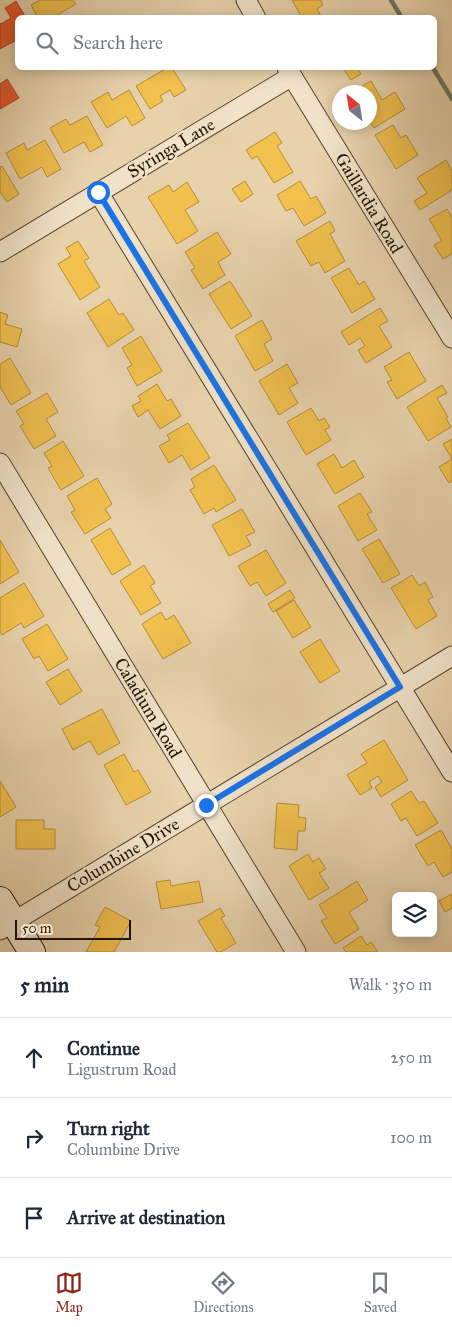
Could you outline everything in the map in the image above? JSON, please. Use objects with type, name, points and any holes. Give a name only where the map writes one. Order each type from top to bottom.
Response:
[{"type":"main road","points":[[0,900],[7,926],[32,952]]},
{"type":"street","points":[[246,0],[254,15]]},
{"type":"street","name":"Syringa Lane","points":[[0,252],[289,72]]},
{"type":"street","name":"Gaillardia Road","points":[[289,72],[452,338]]},
{"type":"street","points":[[98,192],[452,772]]},
{"type":"street","name":"Caladium Road","points":[[0,464],[296,952]]},
{"type":"street","name":"Columbine Drive","points":[[7,926],[452,656]]},
{"type":"building: Homes","points":[[40,0],[73,0],[76,4],[57,15],[36,15],[31,5]]},
{"type":"building: Homes","points":[[292,0],[321,0],[323,5],[317,9],[320,15],[300,15]]},
{"type":"building: Homes","points":[[164,70],[173,70],[186,90],[174,97],[170,90],[160,96],[163,101],[150,109],[136,86]]},
{"type":"building: Homes","points":[[344,70],[358,70],[361,74],[351,80]]},
{"type":"building: Homes","points":[[371,81],[373,85],[364,85]]},
{"type":"building: Homes","points":[[129,90],[145,118],[132,126],[126,116],[107,128],[91,102],[108,92],[112,100]]},
{"type":"building: Homes","points":[[377,91],[382,100],[395,92],[405,109],[377,126]]},
{"type":"building: Homes","points":[[87,116],[103,145],[90,152],[84,142],[64,153],[50,128],[66,119],[70,125]]},
{"type":"building: Homes","points":[[393,125],[401,138],[406,135],[418,155],[396,169],[375,135]]},
{"type":"building: Homes","points":[[275,132],[282,143],[277,146],[293,172],[274,183],[257,156],[252,159],[246,150]]},
{"type":"building: Homes","points":[[45,140],[61,169],[47,177],[42,167],[20,179],[6,153],[24,143],[27,150]]},
{"type":"building: Homes","points":[[446,160],[452,171],[452,190],[420,210],[414,201],[427,193],[417,178]]},
{"type":"building: Homes","points":[[2,166],[19,194],[7,202],[0,192],[0,167]]},
{"type":"building: Homes","points":[[245,181],[253,194],[241,202],[232,189]]},
{"type":"building: Homes","points":[[300,181],[311,199],[316,196],[326,213],[304,226],[293,208],[286,211],[277,195]]},
{"type":"building: Homes","points":[[187,182],[199,202],[185,210],[198,231],[177,244],[148,197],[169,185],[173,192]]},
{"type":"building: Homes","points":[[447,209],[452,217],[452,254],[443,259],[434,245],[442,241],[429,219]]},
{"type":"building: Homes","points":[[330,221],[335,231],[330,234],[345,261],[325,273],[319,262],[311,266],[296,241]]},
{"type":"building: Homes","points":[[217,232],[231,254],[218,262],[225,275],[203,289],[191,270],[195,268],[185,252]]},
{"type":"building: Homes","points":[[78,241],[89,258],[84,261],[100,287],[80,300],[58,264],[71,256],[66,248]]},
{"type":"building: Homes","points":[[349,268],[359,285],[364,281],[375,299],[352,313],[331,278]]},
{"type":"building: Homes","points":[[230,281],[252,316],[231,329],[209,294]]},
{"type":"building: Homes","points":[[109,299],[119,315],[123,313],[134,330],[108,347],[87,313]]},
{"type":"building: Homes","points":[[380,308],[388,321],[379,326],[392,347],[366,363],[358,350],[365,346],[360,338],[349,345],[341,332]]},
{"type":"building: Homes","points":[[0,312],[8,315],[5,324],[22,329],[17,347],[0,342]]},
{"type":"building: Homes","points":[[262,320],[272,339],[264,344],[273,361],[255,371],[235,336]]},
{"type":"building: Homes","points":[[141,336],[162,371],[137,386],[127,368],[132,365],[122,348]]},
{"type":"building: Homes","points":[[409,352],[426,381],[397,399],[387,382],[392,380],[384,367]]},
{"type":"building: Homes","points":[[10,358],[31,393],[11,405],[0,387],[0,364]]},
{"type":"building: Homes","points":[[287,364],[298,383],[289,388],[298,403],[279,415],[259,381]]},
{"type":"building: Homes","points":[[157,384],[167,401],[171,399],[181,416],[160,429],[148,410],[138,417],[132,406],[141,401],[138,396]]},
{"type":"building: Homes","points":[[442,385],[447,393],[437,398],[448,417],[446,418],[451,427],[428,441],[407,407]]},
{"type":"building: Homes","points":[[47,393],[58,412],[46,419],[56,436],[34,449],[20,426],[24,424],[16,411]]},
{"type":"building: Homes","points":[[311,408],[319,421],[324,418],[330,427],[325,430],[331,440],[306,455],[287,422]]},
{"type":"building: Homes","points":[[188,423],[210,458],[191,470],[182,455],[169,463],[159,446],[170,440],[167,435]]},
{"type":"building: Homes","points":[[452,439],[452,459],[443,444]]},
{"type":"building: Homes","points":[[63,441],[84,476],[61,490],[48,468],[52,466],[44,453]]},
{"type":"building: Homes","points":[[334,454],[342,468],[354,460],[364,477],[335,494],[317,464]]},
{"type":"building: Homes","points":[[452,459],[452,481],[449,483],[439,467]]},
{"type":"building: Homes","points":[[214,465],[236,500],[216,512],[214,508],[204,514],[190,490],[195,487],[191,479]]},
{"type":"building: Homes","points":[[97,478],[112,504],[105,509],[111,518],[85,534],[71,512],[75,510],[67,496]]},
{"type":"building: Homes","points":[[360,493],[372,512],[367,514],[377,530],[358,541],[338,506]]},
{"type":"building: Homes","points":[[242,509],[255,532],[246,536],[251,545],[229,556],[212,525]]},
{"type":"building: Homes","points":[[110,528],[131,564],[112,575],[91,540]]},
{"type":"building: Homes","points":[[379,539],[400,574],[383,583],[362,549]]},
{"type":"building: Homes","points":[[0,540],[19,572],[0,584]]},
{"type":"building: Homes","points":[[266,550],[286,583],[266,596],[257,582],[250,586],[238,566]]},
{"type":"building: Homes","points":[[144,565],[155,583],[150,586],[161,603],[141,615],[120,581]]},
{"type":"building: Homes","points":[[412,575],[419,586],[425,582],[433,597],[428,600],[437,616],[416,629],[391,588]]},
{"type":"building: Homes","points":[[24,583],[44,616],[24,628],[21,623],[2,635],[0,632],[0,598]]},
{"type":"building: Homes","points":[[290,590],[295,598],[273,612],[268,604]]},
{"type":"building: Homes","points":[[294,600],[311,627],[293,638],[276,611]]},
{"type":"building: Homes","points":[[161,612],[166,620],[174,615],[191,643],[163,659],[142,624]]},
{"type":"building: Homes","points":[[47,624],[68,659],[48,671],[39,656],[34,659],[22,639]]},
{"type":"building: Homes","points":[[320,639],[340,671],[320,683],[300,652]]},
{"type":"building: Homes","points":[[68,669],[82,691],[60,705],[46,682]]},
{"type":"building: Homes","points":[[102,709],[120,743],[98,755],[90,741],[73,750],[62,729]]},
{"type":"building: Homes","points":[[384,740],[408,780],[381,797],[375,787],[382,782],[378,776],[369,782],[372,788],[360,795],[347,775],[367,763],[361,754]]},
{"type":"building: Homes","points":[[124,754],[134,772],[138,770],[151,792],[126,805],[104,765]]},
{"type":"building: Homes","points":[[0,781],[16,807],[0,817]]},
{"type":"building: Homes","points":[[411,791],[419,803],[424,801],[438,823],[417,836],[406,818],[401,821],[391,804]]},
{"type":"building: Homes","points":[[277,803],[299,805],[298,817],[306,818],[305,831],[298,831],[297,850],[274,848]]},
{"type":"building: Homes","points":[[16,820],[44,820],[44,829],[55,829],[55,849],[16,849]]},
{"type":"building: Homes","points":[[441,830],[452,849],[452,872],[443,877],[434,862],[428,866],[415,845]]},
{"type":"building: Homes","points":[[308,854],[313,862],[319,858],[326,869],[319,873],[329,888],[309,900],[289,866]]},
{"type":"building: Homes","points":[[170,880],[171,886],[199,881],[203,902],[161,909],[156,882]]},
{"type":"building: Homes","points":[[357,881],[368,900],[349,912],[359,929],[335,944],[321,921],[327,918],[319,905]]},
{"type":"building: Homes","points":[[452,894],[452,908],[445,912],[439,901]]},
{"type":"building: Homes","points":[[105,907],[131,921],[114,952],[86,952],[100,927],[95,925]]},
{"type":"building: Homes","points":[[220,908],[225,916],[221,918],[236,943],[221,952],[217,952],[198,921]]},
{"type":"building: Homes","points":[[361,936],[367,945],[371,942],[378,952],[346,952],[343,948]]},
{"type":"building: Shops","points":[[16,1],[24,15],[15,15],[15,41],[0,49],[0,23],[11,18],[5,8]]},
{"type":"building: Shops","points":[[7,79],[19,98],[0,109],[0,84]]},
{"type":"waterway","points":[[391,0],[400,15]]},
{"type":"waterway","points":[[434,70],[452,99]]},
{"type":"route","points":[[98,192],[400,687],[206,805]]}]
